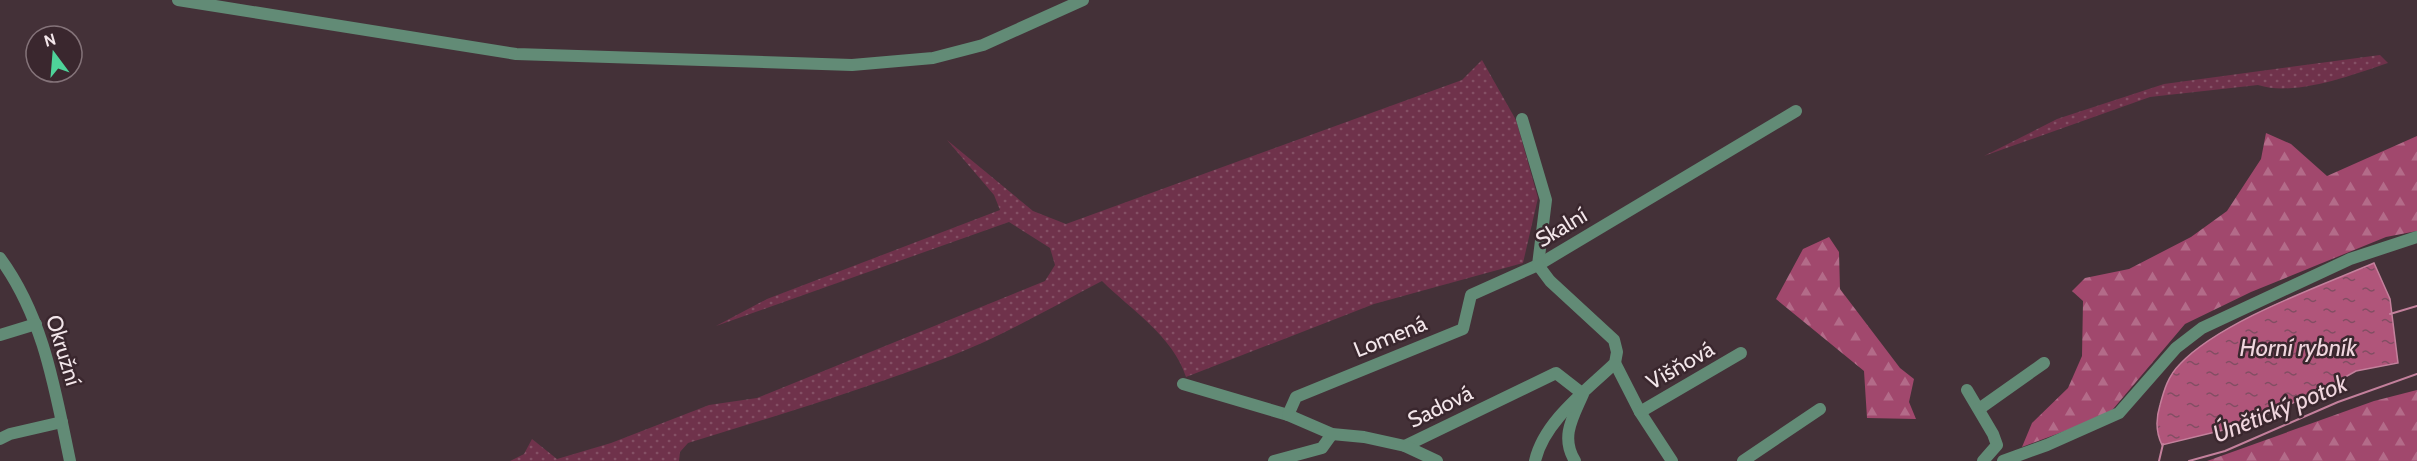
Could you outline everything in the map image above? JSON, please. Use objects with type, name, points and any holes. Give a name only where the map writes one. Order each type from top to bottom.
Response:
[{"type":"street","points":[[178,0],[516,54],[852,65],[933,58],[983,45],[1083,0]]},
{"type":"street","name":"Skalní","points":[[1672,461],[1640,412],[1615,363],[1617,352],[1614,340],[1550,281],[1538,265],[1796,111]]},
{"type":"street","points":[[1522,119],[1546,200],[1538,265]]},
{"type":"street","points":[[2003,461],[2047,445],[2119,412],[2176,348],[2202,328],[2350,259],[2417,237]]},
{"type":"street","name":"Okružní","points":[[0,258],[16,282],[36,324],[50,368],[70,461]]},
{"type":"street","name":"Lomená","points":[[1288,415],[1296,397],[1462,329],[1471,295],[1538,265]]},
{"type":"street","points":[[0,335],[36,324]]},
{"type":"street","name":"Višňová","points":[[1640,412],[1741,353]]},
{"type":"street","points":[[1535,461],[1538,449],[1566,410],[1615,363]]},
{"type":"street","points":[[1979,409],[2044,363]]},
{"type":"street","name":"Sadová","points":[[1332,434],[1364,437],[1405,446],[1556,373],[1583,394]]},
{"type":"street","points":[[1183,384],[1288,415],[1332,434],[1322,448],[1274,461]]},
{"type":"street","points":[[1967,390],[1997,445],[1983,461]]},
{"type":"street","points":[[1575,461],[1568,450],[1567,432],[1583,394]]},
{"type":"street","points":[[1743,461],[1820,409]]},
{"type":"street","points":[[0,439],[10,434],[62,422]]},
{"type":"street","points":[[1405,446],[1437,461]]},
{"type":"shaded area","points":[[2380,55],[2388,63],[2323,83],[2289,88],[2258,85],[2150,97],[1984,156],[2057,119],[2164,84]]},
{"type":"shaded area","points":[[1482,60],[1516,120],[1538,198],[1523,263],[1374,304],[1186,377],[1180,362],[1161,336],[1102,281],[1008,330],[951,356],[853,391],[688,443],[680,452],[679,461],[510,461],[524,454],[532,439],[557,459],[611,443],[709,405],[757,398],[1045,281],[1055,265],[1050,248],[1009,222],[716,326],[767,299],[1000,210],[994,195],[947,140],[1033,211],[1066,224],[1462,80]]},
{"type":"green space","points":[[2266,133],[2291,144],[2327,176],[2417,136],[2417,231],[2386,237],[2251,292],[2185,324],[2108,415],[2022,447],[2032,423],[2068,388],[2082,356],[2083,301],[2072,291],[2085,278],[2129,269],[2191,237],[2227,211],[2261,159]]},
{"type":"green space","points":[[1829,237],[1839,252],[1840,289],[1900,368],[1914,379],[1909,402],[1916,419],[1867,418],[1864,371],[1776,299],[1803,249]]},
{"type":"green space","points":[[2417,390],[2417,461],[2207,461],[2374,401]]},
{"type":"water","name":"Horní rybník","points":[[2374,263],[2390,299],[2398,363],[2356,371],[2320,391],[2240,426],[2162,445],[2157,420],[2169,378],[2180,364],[2198,348],[2220,333],[2271,306]]},
{"type":"waterway","points":[[2390,314],[2417,306]]},
{"type":"waterway","name":"Únětický potok","points":[[2189,461],[2225,451],[2338,402],[2417,374]]},
{"type":"waterway","points":[[2159,461],[2163,444]]}]
